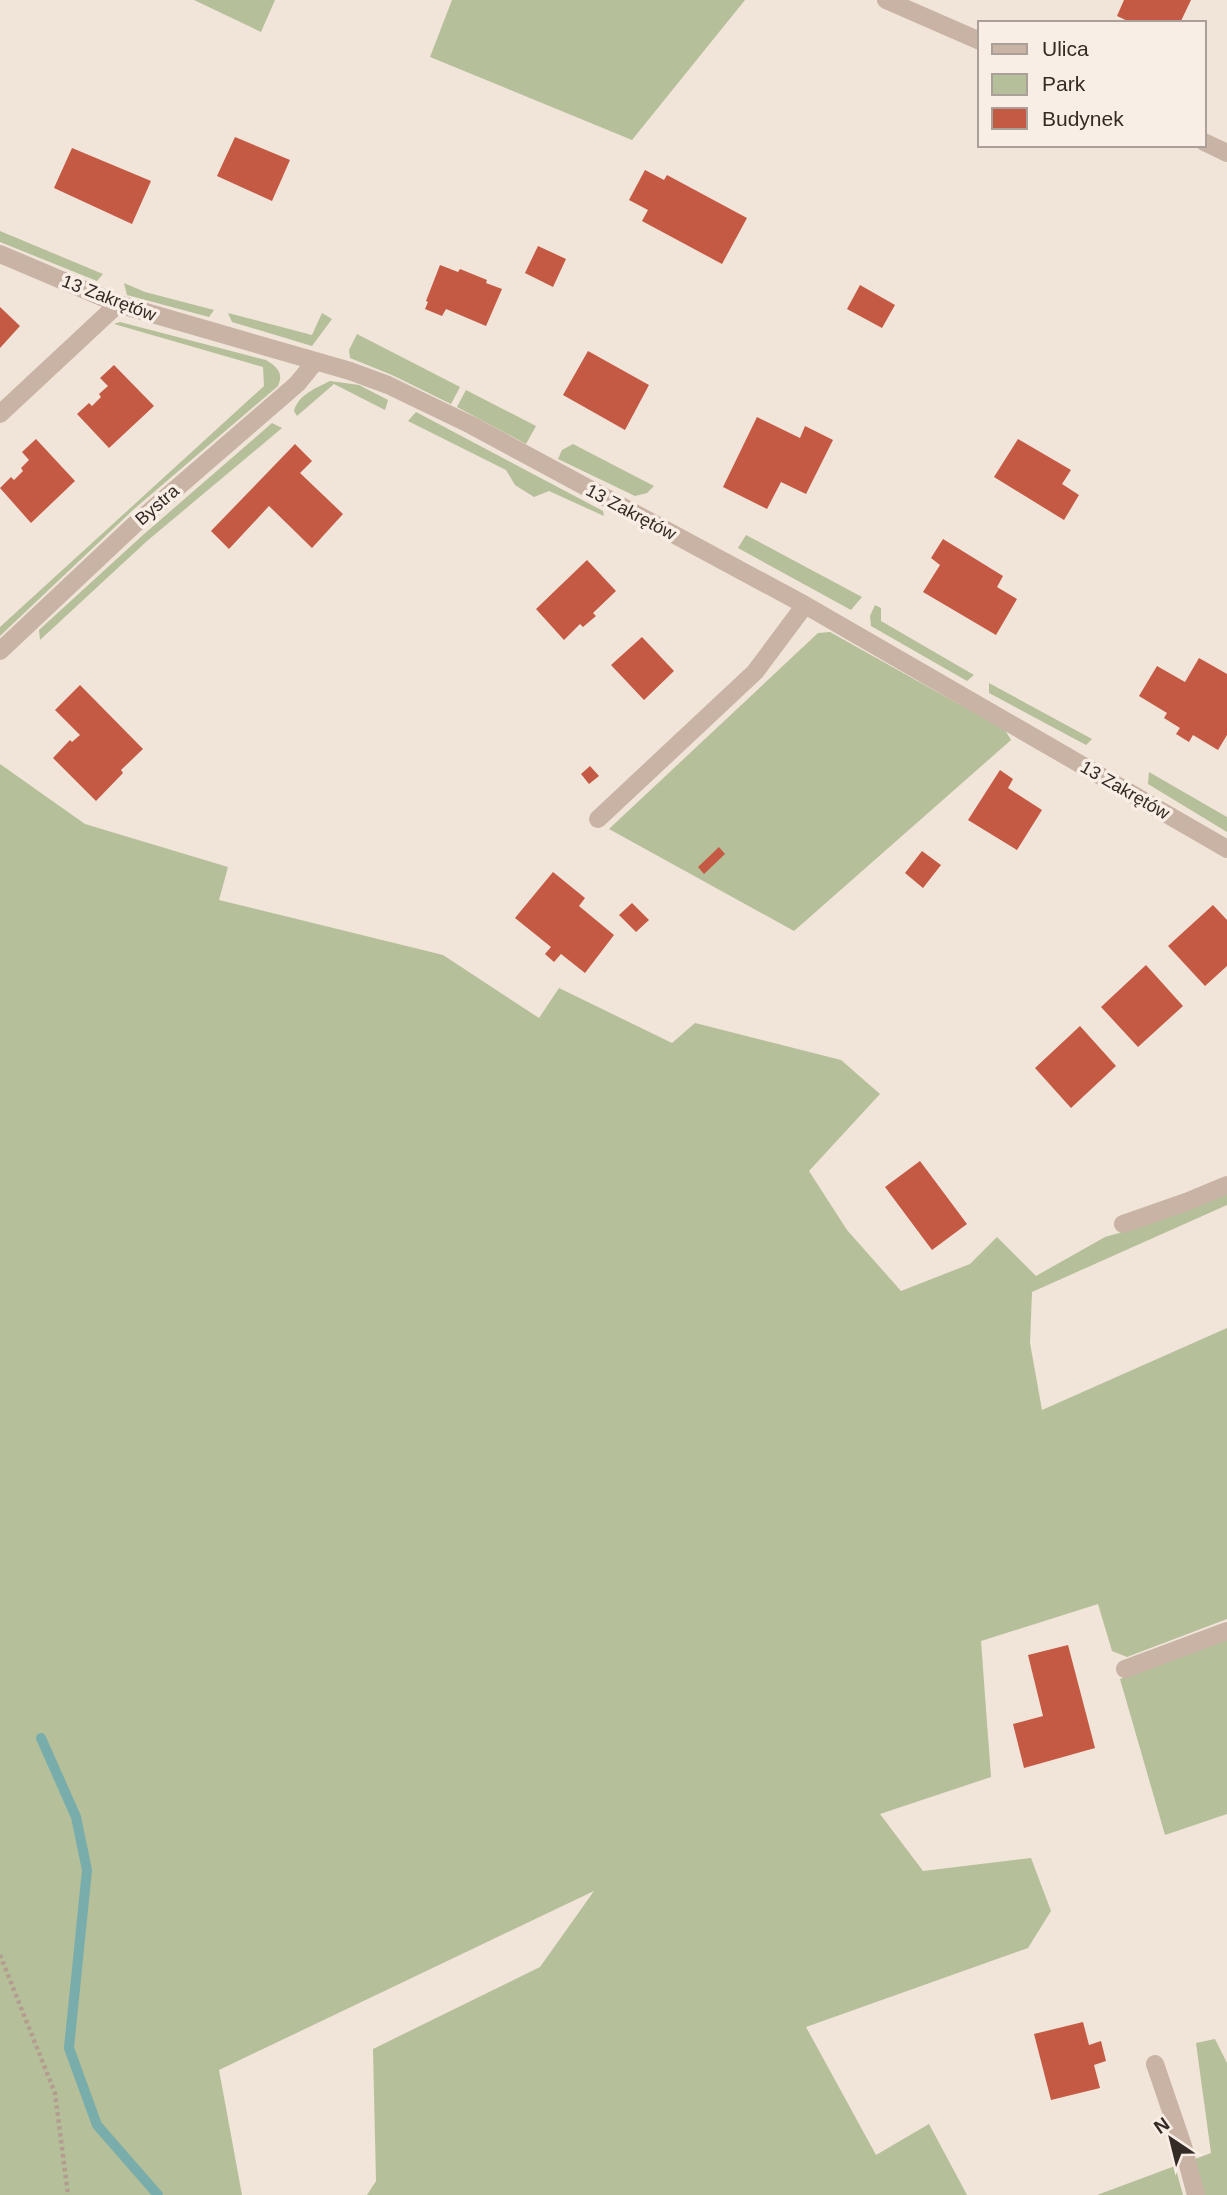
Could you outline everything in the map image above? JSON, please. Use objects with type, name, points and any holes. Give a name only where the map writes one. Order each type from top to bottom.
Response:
[{"type":"street","points":[[886,0],[978,40]]},
{"type":"street","points":[[1206,143],[1227,153]]},
{"type":"street","name":"13 Zakrętów","points":[[0,254],[118,304],[350,371],[388,385],[471,425],[805,605],[1227,849]]},
{"type":"street","points":[[0,414],[118,304]]},
{"type":"street","name":"Bystra","points":[[0,652],[134,525],[297,384],[315,362]]},
{"type":"street","points":[[598,819],[755,672],[805,605]]},
{"type":"street","points":[[1122,1224],[1227,1185]]},
{"type":"street","points":[[1125,1669],[1227,1630]]},
{"type":"street","points":[[1155,2064],[1183,2146],[1196,2195]]},
{"type":"path","points":[[0,1955],[55,2093],[68,2195]]},
{"type":"green space","points":[[194,0],[275,0],[261,32]]},
{"type":"green space","points":[[452,0],[745,0],[632,140],[430,57]]},
{"type":"green space","points":[[0,231],[103,274],[97,281],[0,242]]},
{"type":"green space","points":[[124,283],[145,292],[214,310],[209,317],[127,295]]},
{"type":"green space","points":[[228,313],[312,335],[322,313],[332,319],[312,346],[232,322]]},
{"type":"green space","points":[[120,322],[266,360],[278,371],[278,386],[134,509],[0,636],[0,627],[264,386],[263,367],[114,324]]},
{"type":"green space","points":[[357,334],[460,387],[451,404],[350,358],[349,350]]},
{"type":"green space","points":[[330,381],[359,385],[388,400],[385,410],[334,384],[297,416],[294,411],[299,401]]},
{"type":"green space","points":[[466,390],[536,426],[526,444],[457,407]]},
{"type":"green space","points":[[416,412],[603,511],[604,516],[549,491],[534,497],[515,485],[506,470],[408,421]]},
{"type":"green space","points":[[272,423],[282,428],[147,541],[40,640],[39,630]]},
{"type":"green space","points":[[573,444],[654,486],[647,493],[635,496],[558,459],[562,450]]},
{"type":"green space","points":[[746,535],[862,597],[851,610],[738,548]]},
{"type":"green space","points":[[875,605],[881,608],[881,621],[974,675],[967,681],[871,626],[870,616]]},
{"type":"green space","points":[[830,632],[1005,730],[1011,740],[794,931],[609,829],[818,633]]},
{"type":"green space","points":[[989,683],[1092,739],[1086,745],[989,693]]},
{"type":"green space","points":[[0,764],[85,824],[228,867],[219,900],[443,955],[539,1018],[559,988],[672,1043],[695,1023],[841,1060],[880,1094],[809,1171],[847,1230],[901,1291],[970,1264],[997,1237],[1036,1276],[1105,1237],[1144,1226],[1227,1192],[1227,1205],[1032,1292],[1030,1343],[1042,1410],[1227,1328],[1227,1619],[1127,1657],[1112,1651],[1098,1604],[981,1641],[991,1777],[880,1814],[923,1871],[1031,1858],[1051,1911],[1028,1948],[806,2027],[876,2155],[929,2124],[967,2195],[367,2195],[376,2181],[373,2049],[540,1967],[594,1891],[219,2070],[242,2195],[0,2195]]},
{"type":"green space","points":[[1149,772],[1227,817],[1227,832],[1148,784]]},
{"type":"green space","points":[[1227,1638],[1227,1814],[1165,1835],[1120,1679]]},
{"type":"green space","points":[[1215,2039],[1227,2063],[1227,2195],[1205,2195],[1195,2159],[1211,2153],[1196,2043]]},
{"type":"green space","points":[[1175,2166],[1183,2195],[1097,2195]]},
{"type":"building","points":[[1124,0],[1191,0],[1181,21],[1128,21],[1117,16]]},
{"type":"building","points":[[235,137],[290,160],[272,201],[217,176]]},
{"type":"building","points":[[72,148],[151,181],[132,224],[54,188]]},
{"type":"building","points":[[645,170],[664,180],[667,175],[747,218],[722,264],[642,221],[648,210],[629,200]]},
{"type":"building","points":[[538,246],[566,259],[553,287],[525,273]]},
{"type":"building","points":[[440,265],[458,272],[460,269],[502,289],[486,326],[446,309],[442,316],[425,309]]},
{"type":"building","points":[[860,285],[895,305],[882,328],[847,309]]},
{"type":"building","points":[[0,307],[20,326],[0,348]]},
{"type":"building","points":[[588,351],[649,385],[625,430],[563,395]]},
{"type":"building","points":[[114,365],[154,406],[109,448],[77,414],[89,403],[92,406],[101,397],[99,394],[108,386],[100,378]]},
{"type":"building","points":[[757,417],[800,438],[805,426],[833,440],[806,494],[781,482],[767,509],[723,487]]},
{"type":"building","points":[[36,439],[75,481],[31,523],[0,488],[11,477],[14,480],[23,471],[21,468],[29,460],[22,452]]},
{"type":"building","points":[[1018,439],[1071,470],[1062,484],[1079,495],[1064,520],[994,477]]},
{"type":"building","points":[[295,444],[312,461],[300,473],[343,514],[312,548],[269,506],[229,549],[211,531]]},
{"type":"building","points":[[943,539],[1003,576],[997,587],[1017,599],[996,635],[923,592],[940,565],[931,558]]},
{"type":"building","points":[[587,560],[616,591],[593,613],[596,616],[583,627],[580,624],[564,640],[536,609]]},
{"type":"building","points":[[642,637],[674,671],[644,700],[611,665]]},
{"type":"building","points":[[1199,658],[1227,674],[1227,735],[1218,750],[1193,735],[1189,742],[1176,734],[1180,728],[1164,718],[1167,713],[1139,696],[1157,666],[1185,682]]},
{"type":"building","points":[[80,685],[143,749],[121,770],[123,773],[96,801],[53,758],[70,740],[72,742],[80,735],[55,710]]},
{"type":"building","points":[[590,766],[599,776],[589,784],[581,774]]},
{"type":"building","points":[[1000,770],[1013,779],[1008,788],[1042,810],[1017,850],[968,820]]},
{"type":"building","points":[[719,847],[725,854],[704,874],[698,867]]},
{"type":"building","points":[[922,851],[941,865],[923,888],[905,873]]},
{"type":"building","points":[[553,872],[585,898],[579,906],[614,935],[585,973],[561,954],[554,962],[545,954],[551,947],[515,918]]},
{"type":"building","points":[[632,903],[649,920],[636,932],[619,915]]},
{"type":"building","points":[[1213,905],[1227,920],[1227,966],[1205,986],[1168,946]]},
{"type":"building","points":[[1146,965],[1183,1006],[1138,1047],[1101,1007]]},
{"type":"building","points":[[1080,1026],[1116,1066],[1071,1108],[1035,1068]]},
{"type":"building","points":[[920,1161],[967,1224],[932,1250],[885,1187]]},
{"type":"building","points":[[1068,1645],[1095,1748],[1024,1768],[1013,1724],[1043,1716],[1028,1655]]},
{"type":"building","points":[[1083,2022],[1089,2045],[1101,2041],[1106,2061],[1094,2065],[1100,2088],[1051,2100],[1034,2034]]},
{"type":"waterway","points":[[41,1738],[76,1817],[87,1870],[69,2048],[97,2125],[158,2195]]}]
